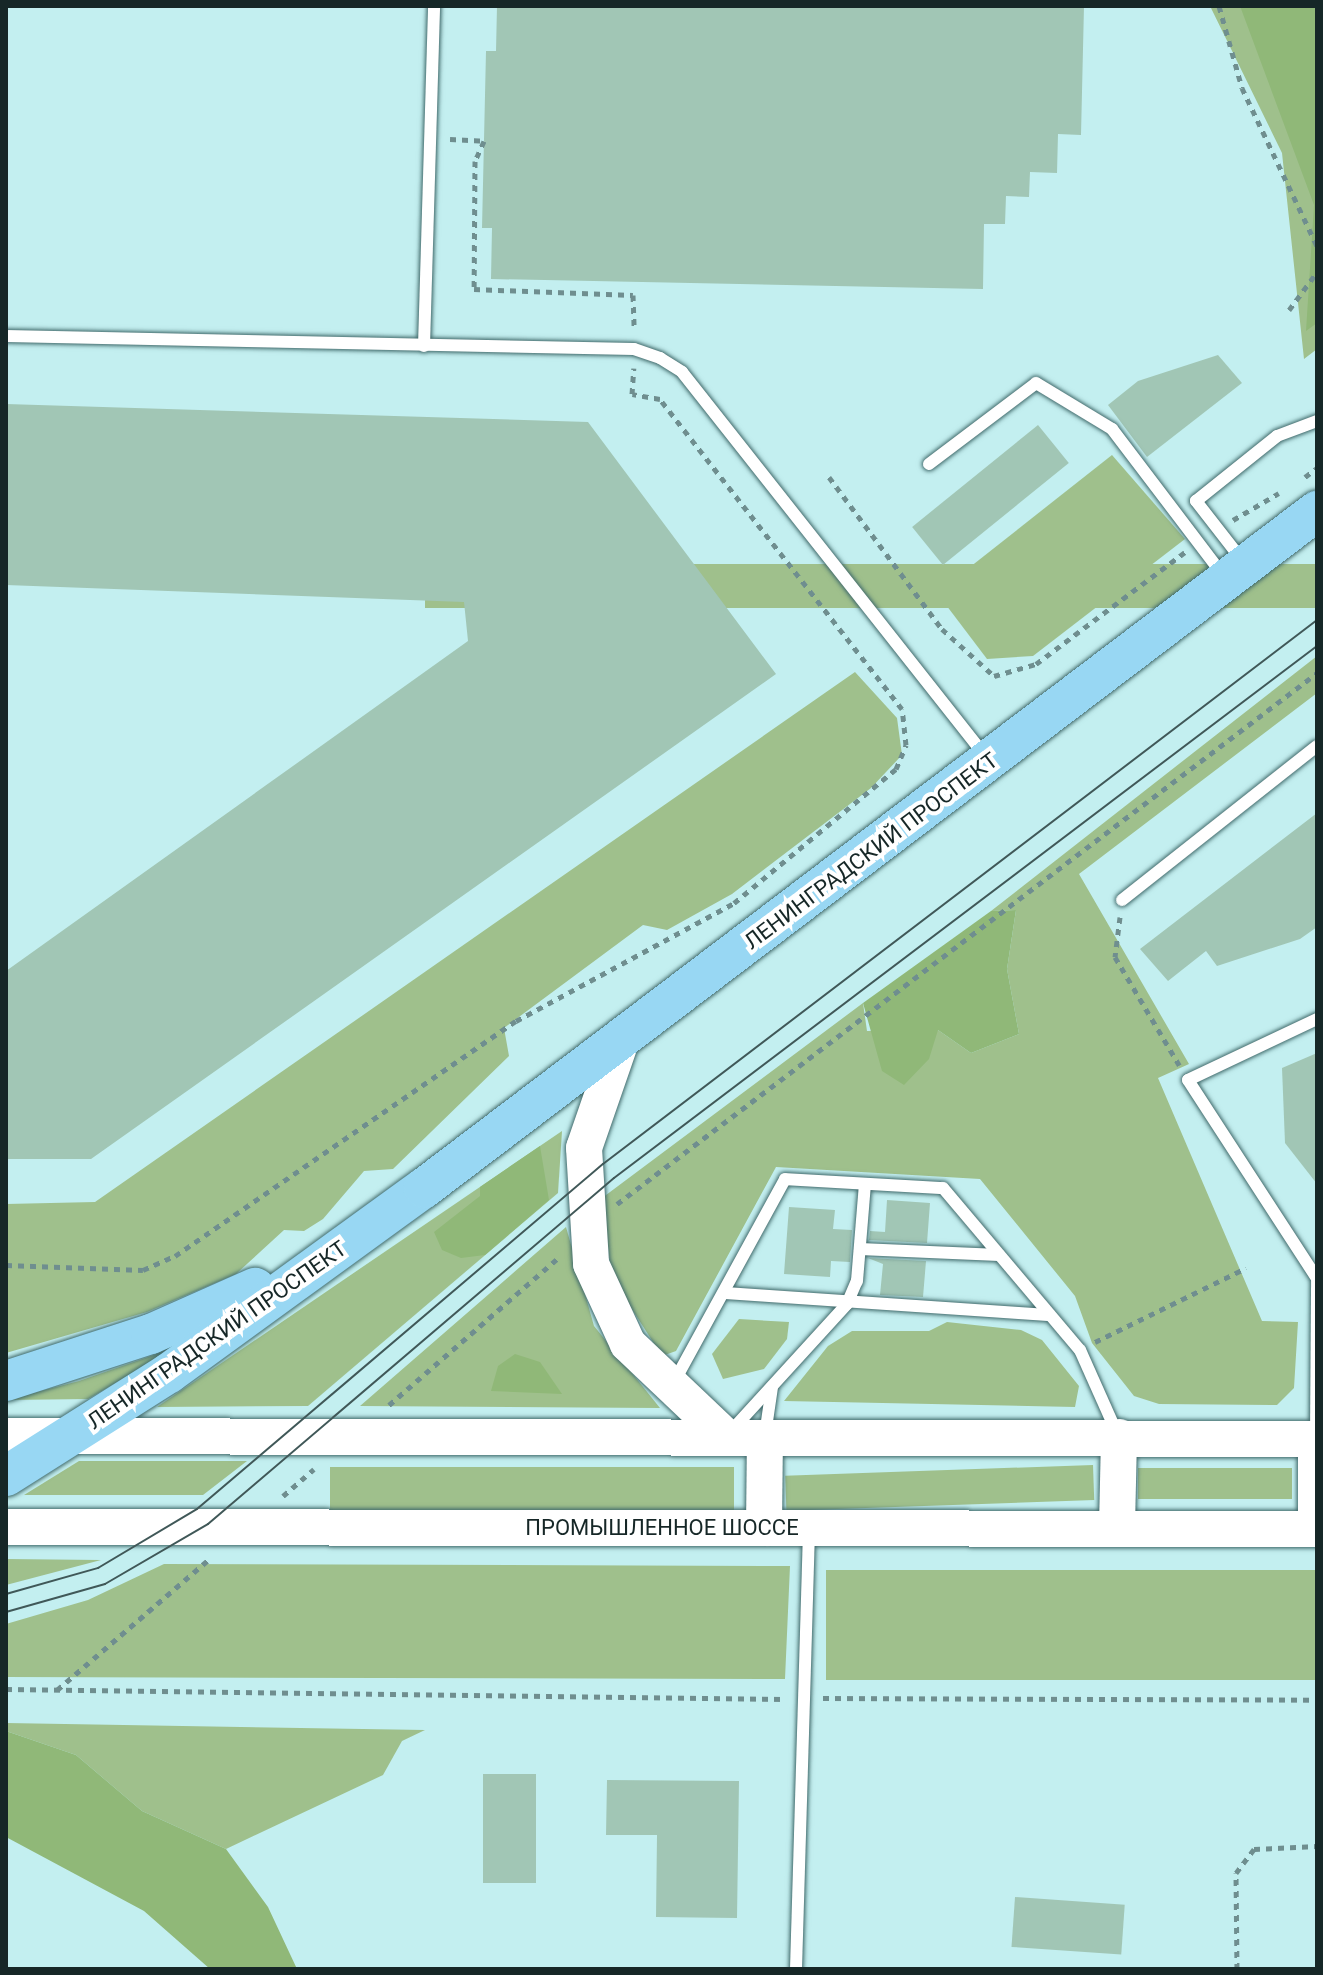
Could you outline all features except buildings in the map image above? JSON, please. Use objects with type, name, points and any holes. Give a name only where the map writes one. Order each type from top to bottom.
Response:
[{"type":"main road","name":"ЛЕНИНГРАДСКИЙ ПРОСПЕКТ","points":[[6,1476],[73,1436],[424,1188],[621,1041],[1237,573],[1300,494]]},
{"type":"main road","points":[[621,1041],[588,1125],[585,1233],[613,1321],[669,1388],[726,1437]]},
{"type":"main road","name":"ЛЕНИНГРАДСКИЙ ПРОСПЕКТ","points":[[6,1381],[234,1300],[424,1188]]},
{"type":"main road","points":[[6,1436],[1316,1439],[1317,1529]]},
{"type":"main road","points":[[1117,1526],[1119,1437]]},
{"type":"main road","points":[[764,1528],[765,1438]]},
{"type":"main road","name":"ПРОМЫШЛЕННОЕ ШОССЕ","points":[[6,1527],[809,1529],[1117,1526],[1317,1529]]},
{"type":"lane","points":[[424,346],[434,6]]},
{"type":"lane","points":[[6,336],[634,349],[682,372],[989,761]]},
{"type":"lane","points":[[929,464],[1036,383],[1112,429],[1199,542],[1237,573]]},
{"type":"lane","points":[[1237,573],[1218,529],[1196,501],[1277,436],[1317,421]]},
{"type":"lane","points":[[1122,900],[1317,746]]},
{"type":"lane","points":[[1316,1439],[1316,1276],[1188,1080],[1317,1019]]},
{"type":"lane","points":[[669,1388],[785,1179],[943,1188],[1080,1350],[1119,1437]]},
{"type":"lane","points":[[726,1437],[847,1304],[860,1249],[865,1184]]},
{"type":"lane","points":[[860,1249],[999,1255]]},
{"type":"lane","points":[[724,1293],[847,1304],[1049,1315]]},
{"type":"lane","points":[[765,1438],[772,1387]]},
{"type":"lane","points":[[796,1969],[809,1529]]},
{"type":"path","points":[[1219,6],[1242,88],[1317,246]]},
{"type":"path","points":[[6,1265],[143,1270],[175,1256],[516,1021],[734,903],[896,769],[906,745],[902,709],[660,399],[632,394],[633,295],[474,289],[475,161],[484,141],[429,138]]},
{"type":"path","points":[[1289,310],[1317,272]]},
{"type":"path","points":[[1218,529],[1300,494],[1317,468]]},
{"type":"path","points":[[829,477],[942,629],[994,676],[1036,664],[1199,542]]},
{"type":"path","points":[[57,1690],[585,1233],[1317,673]]},
{"type":"path","points":[[1122,900],[1115,957],[1188,1080]]},
{"type":"path","points":[[1080,1350],[1246,1268]]},
{"type":"path","points":[[6,1689],[1317,1700]]},
{"type":"path","points":[[1237,1969],[1236,1873],[1254,1849],[1317,1846]]},
{"type":"green space","points":[[1210,6],[1317,6],[1317,349],[1304,359],[1282,153]]},
{"type":"green space","points":[[1240,6],[1317,6],[1317,323],[1306,331],[1314,205]]},
{"type":"green space","points":[[1112,455],[1185,539],[1033,656],[987,659],[937,593]]},
{"type":"green space","points":[[425,564],[1317,564],[1317,608],[425,608]]},
{"type":"green space","points":[[1317,656],[1317,693],[1079,874],[1189,1064],[1158,1078],[1262,1321],[1298,1322],[1294,1388],[1277,1405],[1159,1404],[1134,1396],[1092,1343],[1075,1296],[980,1179],[776,1167],[676,1351],[662,1356],[612,1278],[602,1198],[863,1003],[867,1031],[938,1030],[971,1053],[1019,1034],[1007,969],[1016,910],[991,911]]},
{"type":"green space","points":[[855,672],[897,718],[902,755],[871,788],[732,894],[667,930],[643,925],[504,1028],[509,1056],[393,1169],[364,1171],[323,1219],[304,1231],[284,1230],[236,1274],[147,1312],[6,1353],[6,1204],[95,1202]]},
{"type":"green space","points":[[1016,910],[1007,969],[1019,1034],[971,1053],[938,1030],[929,1059],[904,1085],[882,1071],[863,1003],[991,911]]},
{"type":"green space","points":[[562,1131],[558,1193],[308,1406],[157,1407]]},
{"type":"green space","points":[[540,1146],[549,1200],[485,1255],[461,1258],[442,1250],[434,1232],[480,1196],[480,1187]]},
{"type":"green space","points":[[566,1227],[594,1326],[660,1408],[360,1406]]},
{"type":"green space","points":[[739,1319],[789,1322],[787,1339],[764,1369],[723,1379],[712,1354]]},
{"type":"green space","points":[[947,1322],[1021,1330],[1042,1340],[1079,1386],[1075,1407],[784,1401],[828,1346],[852,1331],[929,1331]]},
{"type":"green space","points":[[177,1347],[88,1399],[6,1400],[79,1381]]},
{"type":"green space","points":[[515,1354],[540,1362],[562,1394],[491,1391],[498,1366]]},
{"type":"green space","points":[[79,1461],[247,1461],[203,1495],[24,1495]]},
{"type":"green space","points":[[1093,1465],[1094,1500],[786,1511],[785,1476]]},
{"type":"green space","points":[[330,1467],[734,1467],[734,1520],[330,1520]]},
{"type":"green space","points":[[1138,1468],[1292,1468],[1292,1499],[1138,1499]]},
{"type":"green space","points":[[6,1559],[101,1560],[6,1585]]},
{"type":"green space","points":[[164,1564],[790,1566],[785,1679],[6,1677],[6,1624],[88,1600]]},
{"type":"green space","points":[[826,1570],[1317,1570],[1317,1680],[826,1680]]},
{"type":"green space","points":[[6,1723],[425,1730],[402,1741],[383,1775],[226,1849],[142,1811],[76,1755],[6,1731]]},
{"type":"green space","points":[[6,1731],[76,1755],[142,1811],[226,1849],[268,1907],[297,1969],[210,1969],[144,1911],[6,1837]]},
{"type":"tram line","points":[[6,1594],[98,1568],[197,1509],[603,1164],[1317,620]]},
{"type":"tram line","points":[[6,1612],[105,1584],[208,1524],[614,1178],[1317,646]]}]
